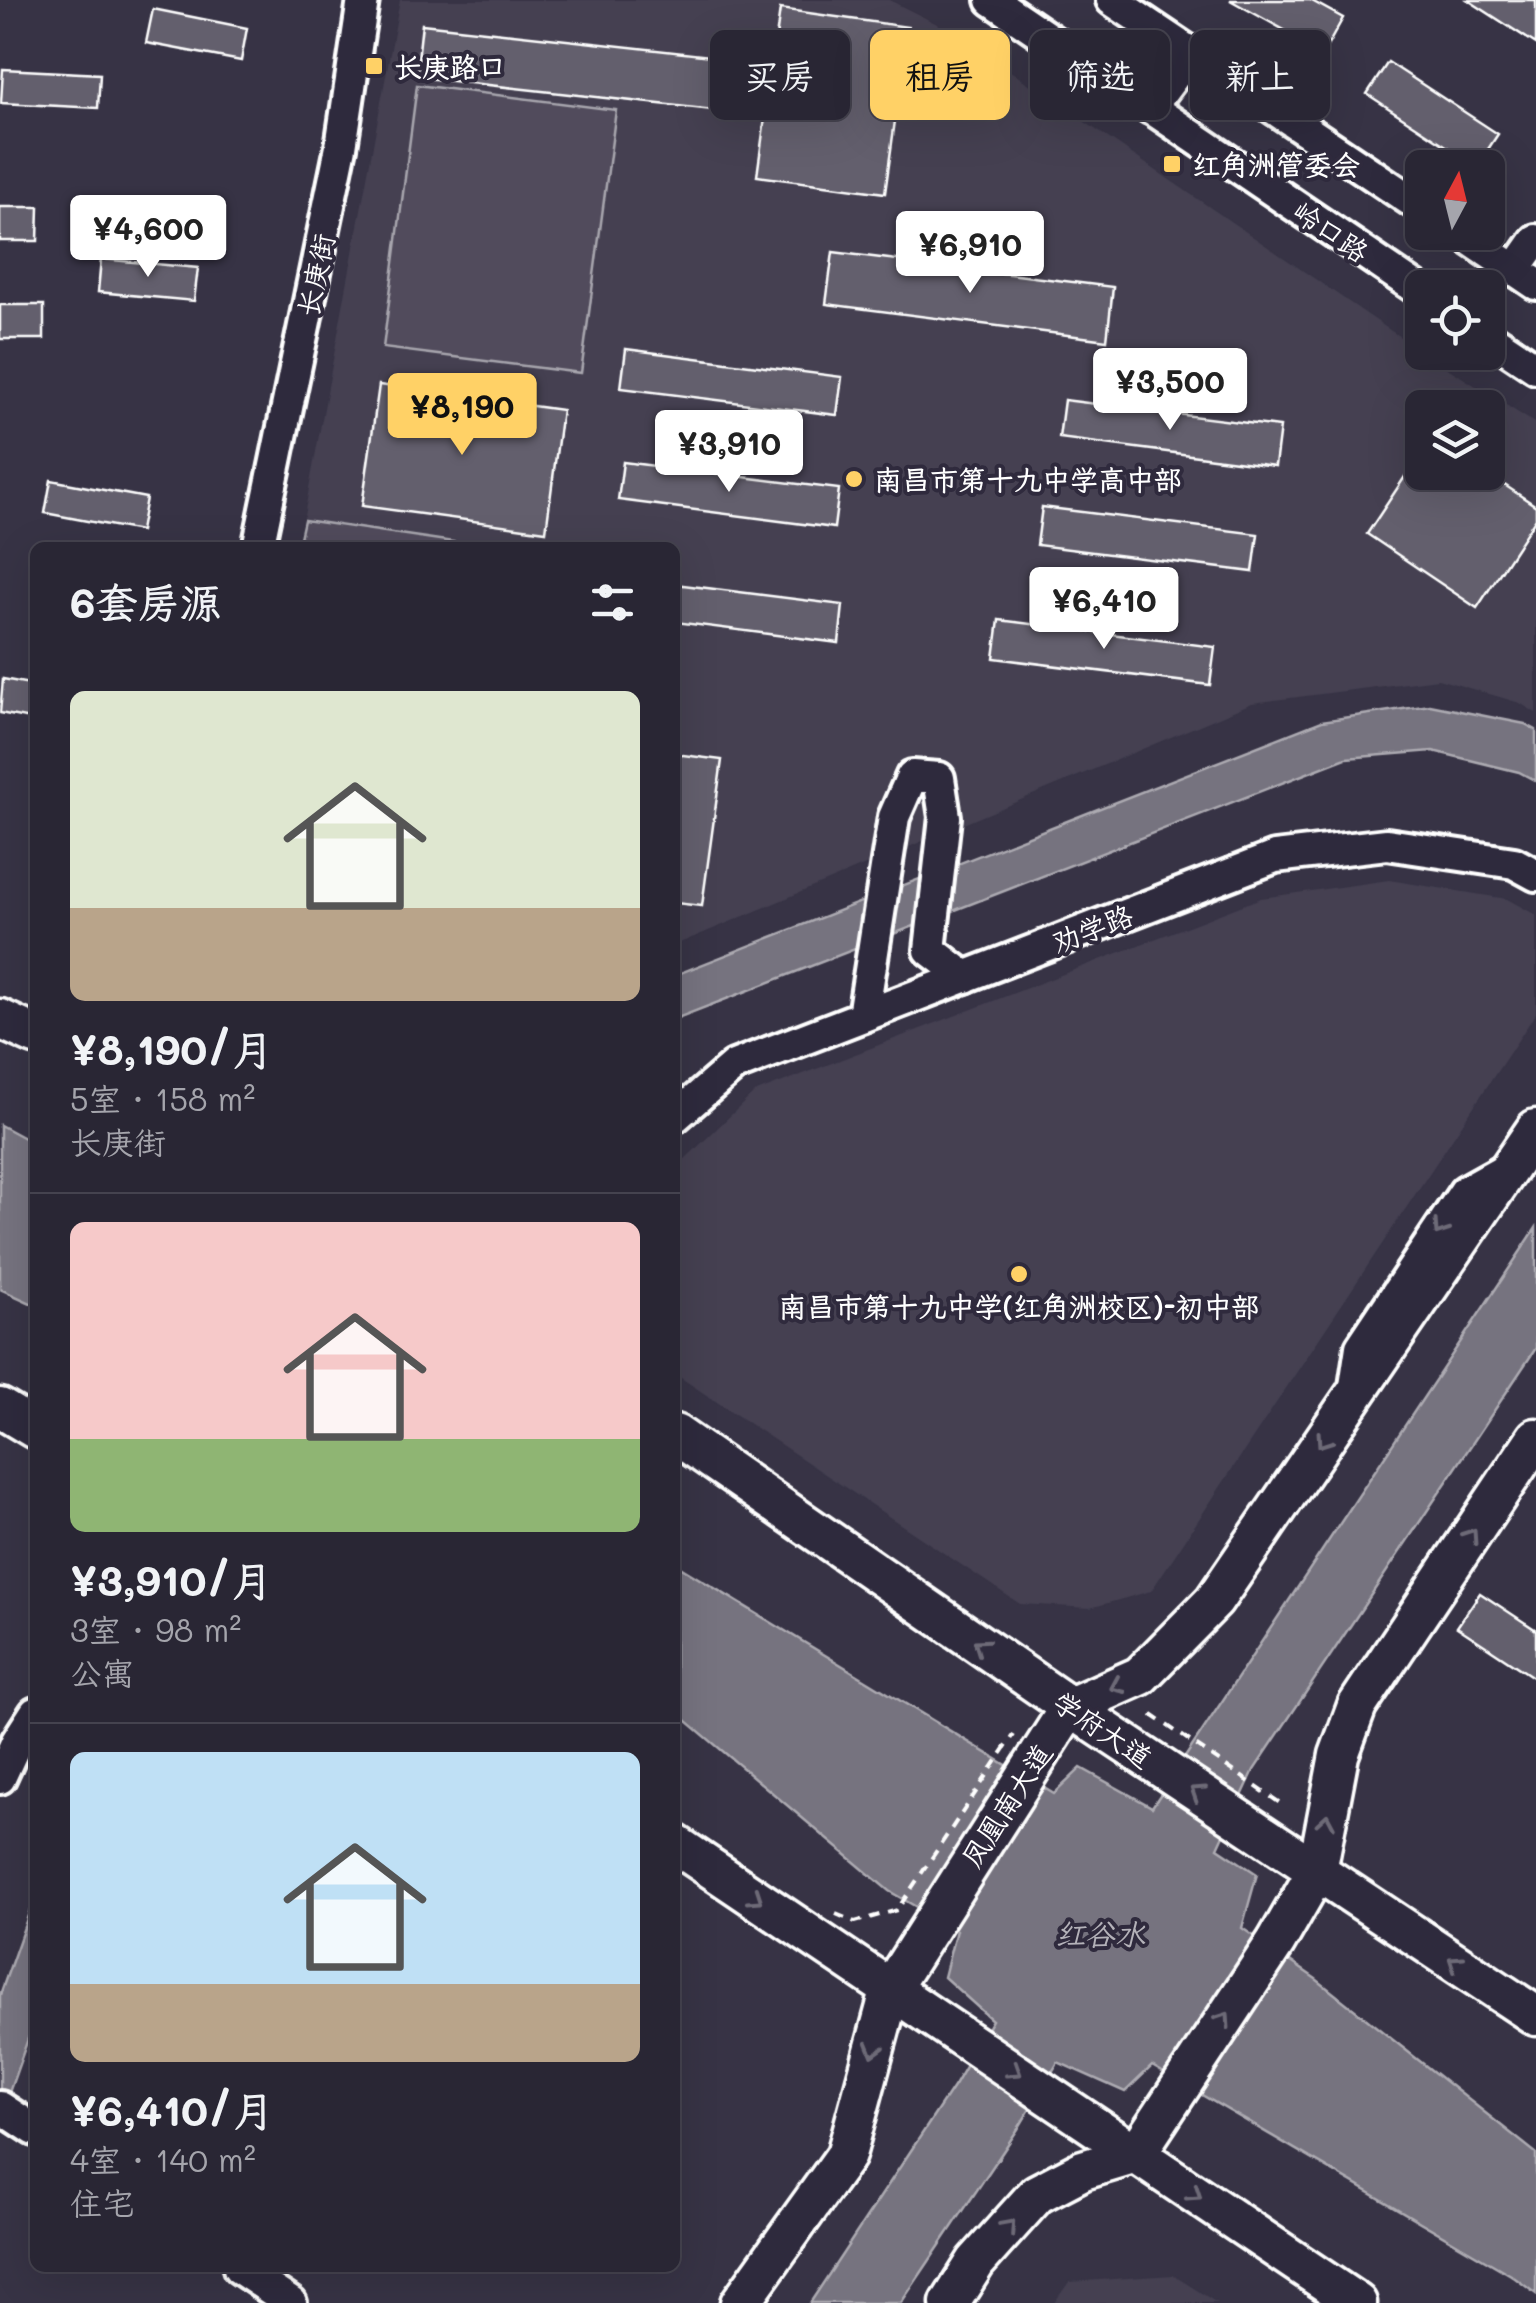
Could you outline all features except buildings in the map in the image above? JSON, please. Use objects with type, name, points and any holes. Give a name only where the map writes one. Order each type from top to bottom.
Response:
[{"type":"main road","points":[[0,1019],[30,1033]]},
{"type":"main road","points":[[1070,1707],[1140,1676],[1214,1601],[1536,1129]]},
{"type":"main road","points":[[0,1408],[30,1426]]},
{"type":"main road","name":"学府大道","points":[[680,1437],[1070,1707],[1536,2016]]},
{"type":"main road","points":[[950,2303],[976,2262],[1038,2194],[1083,2170],[1136,2154],[1276,1942],[1318,1870],[1338,1755],[1357,1706],[1536,1438]]},
{"type":"main road","name":"凤凰南大道","points":[[740,2303],[846,2155],[914,1915],[1024,1749],[1070,1707]]},
{"type":"main road","points":[[680,1847],[1058,2098],[1357,2303]]},
{"type":"street","name":"长庚街","points":[[259,542],[342,147],[363,0]]},
{"type":"street","name":"岭口路","points":[[992,0],[1036,30]]},
{"type":"street","points":[[1112,0],[1190,52]]},
{"type":"street","points":[[1170,81],[1190,54]]},
{"type":"street","name":"岭口路","points":[[1168,120],[1405,280]]},
{"type":"street","points":[[1291,120],[1405,197]]},
{"type":"street","points":[[1486,250],[1526,277],[1536,240]]},
{"type":"street","points":[[1505,347],[1536,368]]},
{"type":"street","points":[[864,1008],[894,818],[912,776],[939,778],[945,817],[930,950],[965,977]]},
{"type":"street","name":"劝学路","points":[[680,1114],[734,1066],[864,1008],[965,977],[1275,857],[1387,844],[1514,863],[1536,874]]},
{"type":"street","points":[[0,1778],[30,1720]]},
{"type":"street","points":[[244,2272],[291,2303]]},
{"type":"path","points":[[1152,1715],[1280,1803]]},
{"type":"path","points":[[836,1914],[855,1922],[897,1910],[914,1915],[992,1767],[1024,1749]]},
{"type":"shaded area","name":"南昌市第十九中学高中部","points":[[400,0],[889,0],[949,30],[870,30],[870,120],[1010,120],[1010,71],[1030,85],[1030,120],[1082,120],[1405,340],[1405,370],[1450,370],[1482,390],[1405,390],[1405,490],[1505,490],[1505,404],[1536,424],[1536,713],[1520,703],[1438,679],[1252,703],[680,943],[680,542],[299,542]]},
{"type":"shaded area","points":[[417,85],[616,110],[581,373],[383,348]]},
{"type":"shaded area","points":[[304,520],[453,542],[299,542]]},
{"type":"shaded area","name":"南昌市第十九中学(红角洲校区)-初中部","points":[[1389,880],[1507,899],[1536,915],[1536,1013],[1151,1591],[1090,1608],[1020,1604],[680,1377],[680,1166],[754,1093],[1261,898]]},
{"type":"shaded area","points":[[1173,2275],[1217,2303],[1054,2303],[1069,2282]]},
{"type":"water","points":[[1430,705],[1525,724],[1536,730],[1536,781],[1519,772],[1433,751],[1346,758],[680,1017],[680,973],[1322,721]]},
{"type":"water","points":[[0,1125],[30,1141],[30,1303],[0,1289]]},
{"type":"water","name":"红谷水","points":[[1536,1228],[1536,1348],[1254,1770],[1218,1848],[1257,1874],[1242,1928],[1316,1979],[1536,2153],[1536,2294],[1511,2275],[1152,2066],[1125,2092],[1058,2062],[1018,2129],[901,2303],[810,2303],[955,2084],[992,2020],[944,1977],[956,1930],[889,1891],[680,1715],[680,1567],[1054,1794],[1081,1768],[1152,1807]]},
{"type":"water","points":[[30,1910],[30,2033],[0,2118],[0,1995]]},
{"type":"place","name":"长庚路口","points":[[374,66]]},
{"type":"place","name":"红角洲管委会","points":[[1172,164]]},
{"type":"place","name":"南昌市第十九中学高中部","points":[[854,479]]},
{"type":"place","name":"南昌市第十九中学(红角洲校区)-初中部","points":[[1019,1274]]}]
